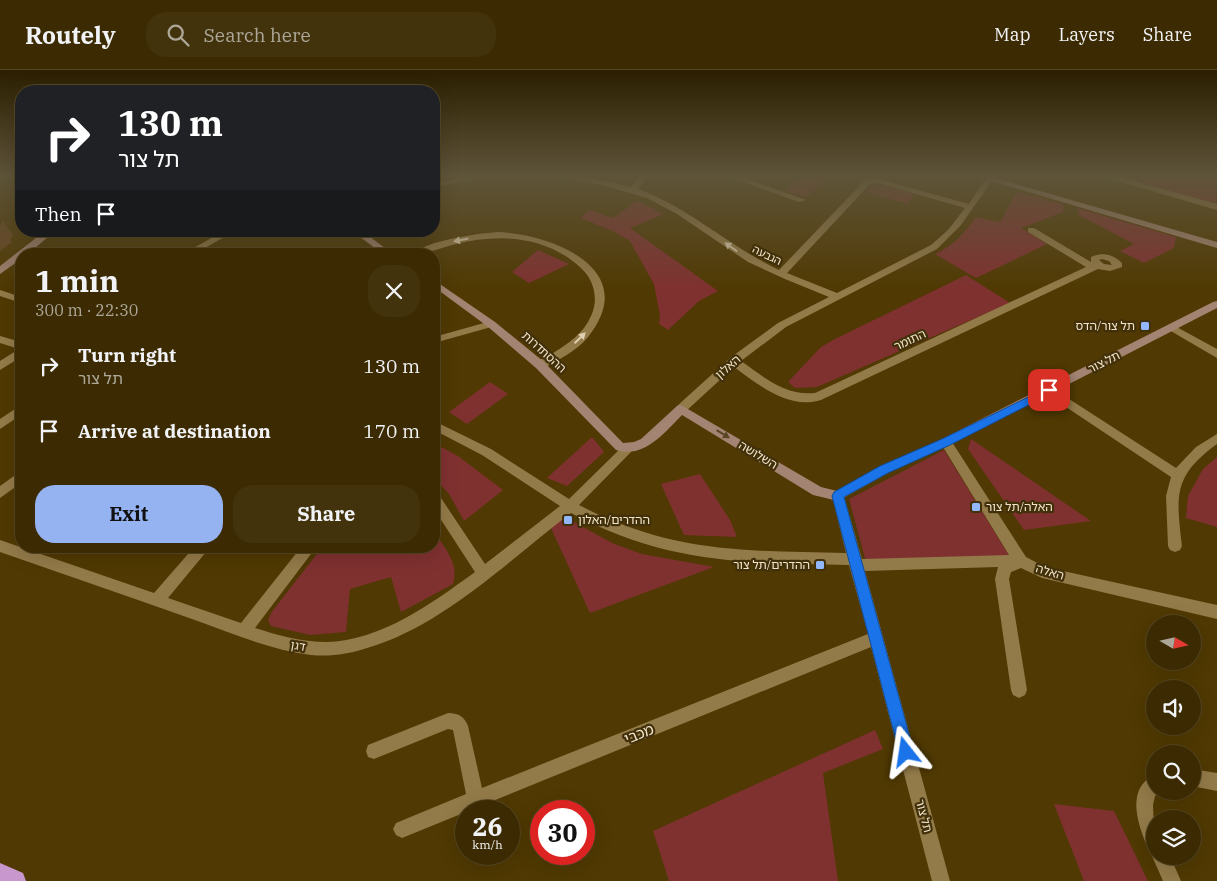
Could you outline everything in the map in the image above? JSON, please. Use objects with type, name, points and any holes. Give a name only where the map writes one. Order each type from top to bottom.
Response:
[{"type":"highway","points":[[0,874],[15,881]]},
{"type":"street","name":"הגבעה","points":[[682,213],[740,254],[780,274],[838,296]]},
{"type":"street","points":[[780,274],[838,213]]},
{"type":"street","name":"האלון","points":[[627,449],[641,445],[650,438],[734,361],[782,325],[934,247],[949,234],[966,213]]},
{"type":"street","points":[[1110,213],[1217,245]]},
{"type":"street","name":"התומר","points":[[734,361],[784,395],[803,400],[817,397],[1096,266],[1031,230]]},
{"type":"street","points":[[435,248],[460,240],[508,235],[553,244],[568,251],[583,263],[599,286],[598,310],[593,322],[584,335],[574,344],[540,365]]},
{"type":"street","points":[[30,248],[43,237]]},
{"type":"street","points":[[198,248],[220,237]]},
{"type":"street","points":[[365,237],[380,248]]},
{"type":"street","points":[[1,271],[15,260]]},
{"type":"street","name":"ההסתדרות","points":[[440,287],[490,324],[540,365],[611,439],[620,447],[627,449]]},
{"type":"street","points":[[2,295],[15,298]]},
{"type":"street","name":"תל צור","points":[[941,881],[838,496],[884,470],[946,442],[1217,304]]},
{"type":"street","points":[[440,338],[490,324]]},
{"type":"street","points":[[1173,328],[1217,354]]},
{"type":"street","points":[[0,339],[15,344]]},
{"type":"street","points":[[0,366],[15,356]]},
{"type":"street","points":[[1049,390],[1177,475]]},
{"type":"street","name":"השלושה","points":[[681,409],[818,491],[838,496]]},
{"type":"street","points":[[0,425],[15,413]]},
{"type":"street","points":[[440,427],[481,449],[570,506],[604,524],[648,540],[675,547],[733,556],[856,562],[1021,561]]},
{"type":"street","points":[[1175,546],[1171,508],[1172,488],[1177,475],[1194,454],[1217,438]]},
{"type":"street","name":"האלה","points":[[946,442],[1021,561],[1042,572],[1217,612]]},
{"type":"street","name":"דגן","points":[[20,553],[243,631],[304,648],[337,648],[378,638],[407,624],[483,573],[570,506],[627,449]]},
{"type":"street","points":[[0,493],[15,481]]},
{"type":"street","points":[[440,508],[483,573]]},
{"type":"street","name":"דגן","points":[[0,546],[15,551]]},
{"type":"street","points":[[156,601],[198,553]]},
{"type":"street","points":[[243,631],[304,553]]},
{"type":"street","points":[[1019,690],[1002,579],[1004,568],[1021,561]]},
{"type":"street","name":"מכבי","points":[[402,829],[876,638]]},
{"type":"street","points":[[374,751],[448,721],[455,722],[460,726],[476,799]]},
{"type":"street","points":[[1201,779],[1217,782]]},
{"type":"street","points":[[1146,798],[1144,813],[1146,819]]},
{"type":"street","points":[[1165,865],[1172,881]]},
{"type":"shaded area","points":[[586,213],[598,213],[613,218],[620,213],[664,214],[630,228],[718,291],[699,301],[668,330],[659,324],[660,316],[654,284],[630,241],[613,231],[581,218]]},
{"type":"shaded area","points":[[1005,213],[1061,213],[1021,228],[1047,244],[976,278],[935,254],[942,251],[963,234],[976,217],[1000,222]]},
{"type":"shaded area","points":[[1078,213],[1094,213],[1176,237],[1174,248],[1144,263],[1120,251],[1134,244],[1079,215]]},
{"type":"shaded area","points":[[538,250],[569,264],[529,283],[512,272]]},
{"type":"shaded area","points":[[966,275],[1010,303],[817,387],[795,388],[788,382],[821,347]]},
{"type":"shaded area","points":[[490,382],[508,394],[467,424],[449,412]]},
{"type":"shaded area","points":[[592,437],[604,452],[567,486],[547,478]]},
{"type":"shaded area","points":[[971,439],[1091,521],[1024,530],[968,449]]},
{"type":"shaded area","points":[[440,446],[458,456],[503,490],[464,521],[449,494],[440,484]]},
{"type":"shaded area","points":[[944,450],[1010,557],[866,562],[849,499]]},
{"type":"shaded area","points":[[1217,457],[1217,527],[1186,518],[1188,496],[1203,469]]},
{"type":"shaded area","points":[[700,474],[730,520],[737,537],[684,535],[661,484]]},
{"type":"shaded area","points":[[565,517],[612,543],[642,554],[714,567],[590,613],[550,526]]},
{"type":"shaded area","points":[[440,540],[453,563],[455,577],[453,584],[401,612],[391,577],[350,589],[346,632],[310,635],[271,626],[268,621],[271,613],[318,553],[440,553]]},
{"type":"shaded area","points":[[875,730],[883,749],[823,773],[838,881],[669,881],[653,831]]},
{"type":"shaded area","points":[[1054,804],[1114,811],[1148,881],[1084,881]]},
{"type":"place","name":"תל צור/הדס","points":[[1145,326]]},
{"type":"place","name":"האלה/תל צור","points":[[976,507]]},
{"type":"place","name":"ההדרים/האלון","points":[[568,520]]},
{"type":"place","name":"ההדרים/תל צור","points":[[820,565]]},
{"type":"route","points":[[906,752],[838,496],[884,470],[946,442],[1049,390]]}]
